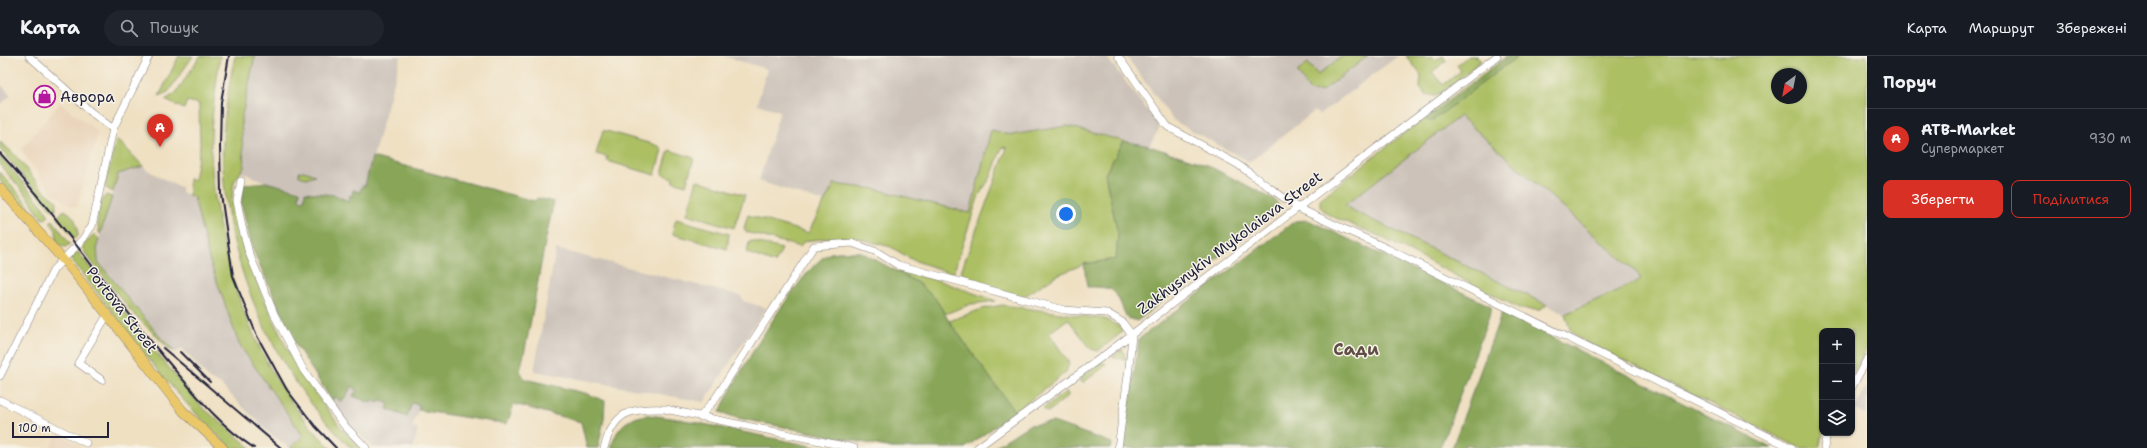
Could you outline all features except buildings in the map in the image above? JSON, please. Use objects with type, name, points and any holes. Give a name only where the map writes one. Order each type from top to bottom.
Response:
[{"type":"main road","name":"Portova Street","points":[[0,188],[63,258],[183,412],[223,448]]},
{"type":"street","points":[[29,56],[91,112],[113,129]]},
{"type":"street","points":[[0,376],[54,269],[82,240],[92,226],[113,129],[149,56]]},
{"type":"street","points":[[1118,56],[1168,127],[1237,164],[1298,208],[1388,248],[1792,448]]},
{"type":"street","name":"Zakhysnykiv Mykolaieva Street","points":[[977,448],[1132,335],[1497,56]]},
{"type":"street","points":[[241,181],[237,201],[242,226],[249,253],[275,316],[304,371],[343,424],[366,448]]},
{"type":"street","points":[[700,417],[715,399],[814,246],[852,244],[876,252],[898,265],[1064,310],[1107,313],[1122,322],[1132,335],[1118,448]]},
{"type":"street","points":[[102,380],[78,363],[108,314]]},
{"type":"street","points":[[1855,381],[1867,359]]},
{"type":"street","points":[[0,400],[86,443]]},
{"type":"street","points":[[604,448],[607,436],[615,422],[626,414],[640,408],[665,409],[854,448]]},
{"type":"street","points":[[1824,448],[1826,436]]},
{"type":"shaded area","points":[[255,56],[401,56],[365,186],[348,201],[335,195],[306,192],[305,200],[299,199],[300,190],[266,182],[241,172],[244,167],[241,120]]},
{"type":"shaded area","points":[[723,56],[1106,56],[1160,127],[1149,146],[1067,126],[1012,135],[991,130],[970,213],[875,189],[834,184],[824,202],[759,181],[780,111],[757,104],[767,69]]},
{"type":"shaded area","points":[[1126,56],[1398,56],[1319,115],[1315,111],[1249,162],[1173,120]]},
{"type":"shaded area","points":[[0,84],[11,95],[0,105]]},
{"type":"shaded area","points":[[60,103],[98,132],[77,207],[70,206],[52,192],[21,150]]},
{"type":"shaded area","points":[[1460,115],[1638,274],[1642,280],[1565,314],[1350,209],[1345,204]]},
{"type":"shaded area","points":[[143,166],[147,170],[181,188],[181,192],[194,197],[209,259],[239,344],[303,436],[290,448],[269,433],[220,384],[209,379],[182,348],[176,353],[160,337],[98,262],[97,246],[118,174]]},
{"type":"shaded area","points":[[556,249],[741,296],[743,301],[766,308],[704,402],[534,371]]},
{"type":"shaded area","points":[[352,386],[358,390],[354,396],[371,403],[372,400],[379,400],[389,404],[387,409],[407,416],[412,403],[420,406],[412,427],[418,429],[413,448],[374,448],[350,426],[338,413],[332,401],[334,397]]},
{"type":"shaded area","points":[[1867,386],[1867,415],[1855,409]]},
{"type":"shaded area","points":[[58,433],[80,446],[79,448],[50,448]]},
{"type":"green space","points":[[179,56],[193,56],[168,92],[159,96]]},
{"type":"green space","points":[[200,56],[220,56],[212,116],[211,152],[214,191],[221,232],[231,272],[244,312],[261,350],[281,386],[304,419],[331,448],[290,448],[303,436],[239,344],[209,259],[194,197],[189,196],[189,179],[194,180],[200,146],[199,104],[187,101],[184,109],[165,100],[176,93]]},
{"type":"green space","points":[[235,56],[255,56],[241,120],[244,167],[234,182],[232,199],[244,253],[288,351],[302,375],[342,429],[362,448],[351,448],[302,392],[264,327],[249,292],[229,219],[223,166],[223,134],[229,87]]},
{"type":"green space","points":[[1342,56],[1368,56],[1322,91],[1311,92],[1297,72],[1308,63],[1318,75]]},
{"type":"green space","points":[[1406,56],[1424,56],[1426,58],[1432,56],[1435,60],[1443,56],[1446,61],[1432,72],[1443,85],[1461,71],[1457,65],[1468,56],[1477,56],[1481,61],[1443,92],[1436,95],[1426,95],[1420,88],[1421,75]]},
{"type":"green space","points":[[1507,56],[1867,56],[1867,348],[1855,370],[1855,328],[1819,328],[1819,436],[1822,436],[1819,448],[1800,448],[1578,338],[1570,329],[1565,314],[1641,280],[1638,274],[1460,116],[1345,205],[1350,209],[1547,305],[1540,310],[1521,309],[1379,236],[1329,215],[1320,207],[1320,199],[1419,121]]},
{"type":"green space","points":[[1510,56],[1518,56],[1432,121],[1425,120]]},
{"type":"green space","points":[[1067,126],[1124,141],[1105,174],[1118,234],[1116,259],[1084,264],[1055,276],[1019,300],[964,279],[961,271],[1007,148],[1002,147],[991,177],[979,195],[953,274],[913,260],[891,247],[853,237],[804,241],[800,247],[746,232],[744,228],[748,215],[808,233],[834,184],[875,189],[970,213],[991,130],[1012,135]]},
{"type":"green space","points":[[603,130],[659,146],[662,150],[655,175],[607,161],[608,157],[596,154]]},
{"type":"green space","points":[[116,141],[119,141],[143,166],[118,174],[113,192],[106,188],[105,185]]},
{"type":"green space","points":[[1124,141],[1149,146],[1205,164],[1275,200],[1279,206],[1278,211],[1137,321],[1127,318],[1117,296],[1110,289],[1087,287],[1084,264],[1116,259],[1118,234],[1105,174]]},
{"type":"green space","points":[[0,142],[16,156],[41,187],[57,201],[56,209],[52,210],[0,149]]},
{"type":"green space","points":[[669,150],[694,158],[686,185],[672,181],[673,178],[662,174]]},
{"type":"green space","points":[[0,156],[42,205],[49,216],[45,219],[41,218],[29,198],[0,165]]},
{"type":"green space","points":[[372,157],[534,201],[538,198],[554,202],[520,371],[525,379],[585,393],[605,401],[604,419],[598,448],[587,448],[581,422],[514,404],[507,424],[418,410],[420,406],[412,403],[407,417],[387,409],[389,404],[380,400],[378,403],[372,400],[371,403],[353,396],[357,390],[352,386],[342,402],[334,397],[332,401],[295,343],[253,250],[241,204],[243,185],[266,182],[300,191],[299,199],[304,200],[305,192],[335,195],[348,201],[349,196],[352,196],[353,190],[360,192],[362,186],[365,186]]},
{"type":"green space","points":[[304,171],[315,175],[306,178],[299,176],[299,172]]},
{"type":"green space","points":[[0,172],[27,203],[33,212],[32,216],[0,181]]},
{"type":"green space","points":[[697,180],[745,195],[734,228],[687,214]]},
{"type":"green space","points":[[106,195],[112,197],[100,234],[98,230],[98,214],[101,203]]},
{"type":"green space","points":[[64,210],[68,212],[75,220],[78,236],[75,239],[57,217]]},
{"type":"green space","points":[[676,219],[729,234],[727,249],[672,234]]},
{"type":"green space","points":[[53,220],[70,244],[65,247],[60,246],[57,241],[56,230],[50,222]]},
{"type":"green space","points":[[1308,220],[1491,306],[1489,317],[1440,448],[1123,448],[1139,339],[1295,221]]},
{"type":"green space","points":[[94,234],[99,239],[97,246],[98,262],[160,337],[174,351],[169,349],[131,311],[85,253],[82,247]]},
{"type":"green space","points":[[752,241],[782,249],[775,263],[747,253],[749,242]]},
{"type":"green space","points":[[78,252],[150,345],[202,407],[251,448],[232,448],[171,386],[134,341],[72,260],[74,255]]},
{"type":"green space","points":[[861,252],[918,283],[935,298],[949,321],[1015,412],[965,448],[892,448],[737,418],[720,412],[753,351],[787,299],[804,277],[819,261],[831,253]]},
{"type":"green space","points":[[896,271],[937,280],[996,301],[971,304],[945,314],[930,294],[912,280]]},
{"type":"green space","points":[[1002,305],[1105,319],[1122,328],[1121,333],[1098,351],[1091,349],[1068,319],[1049,333],[1069,363],[1066,372],[1015,412],[949,321],[982,309]]},
{"type":"green space","points":[[1502,312],[1772,448],[1478,448],[1466,444],[1465,448],[1452,448]]},
{"type":"green space","points":[[1122,349],[1127,360],[1112,357]]},
{"type":"green space","points":[[1101,362],[1106,364],[1105,366],[1084,382],[1081,382],[1081,378]]},
{"type":"green space","points":[[1066,392],[1068,393],[1068,396],[1048,412],[1044,411],[1044,408]]},
{"type":"green space","points":[[648,415],[679,419],[821,448],[611,448],[616,434],[628,421],[640,416]]},
{"type":"green space","points":[[1053,422],[1112,443],[1111,448],[993,448],[1029,425]]},
{"type":"railway","points":[[229,56],[221,102],[220,147],[221,194],[233,276],[257,336],[287,390],[315,426],[336,448]]},
{"type":"railway","points":[[0,153],[44,204],[127,311],[188,386],[219,420],[254,448]]},
{"type":"railway","points":[[163,348],[281,448]]},
{"type":"railway","points":[[180,352],[210,382]]},
{"type":"place","name":"Аврора","points":[[44,97]]},
{"type":"place","name":"ATB-Market","points":[[160,147]]},
{"type":"district","name":"Сади","points":[[1356,349]]}]
